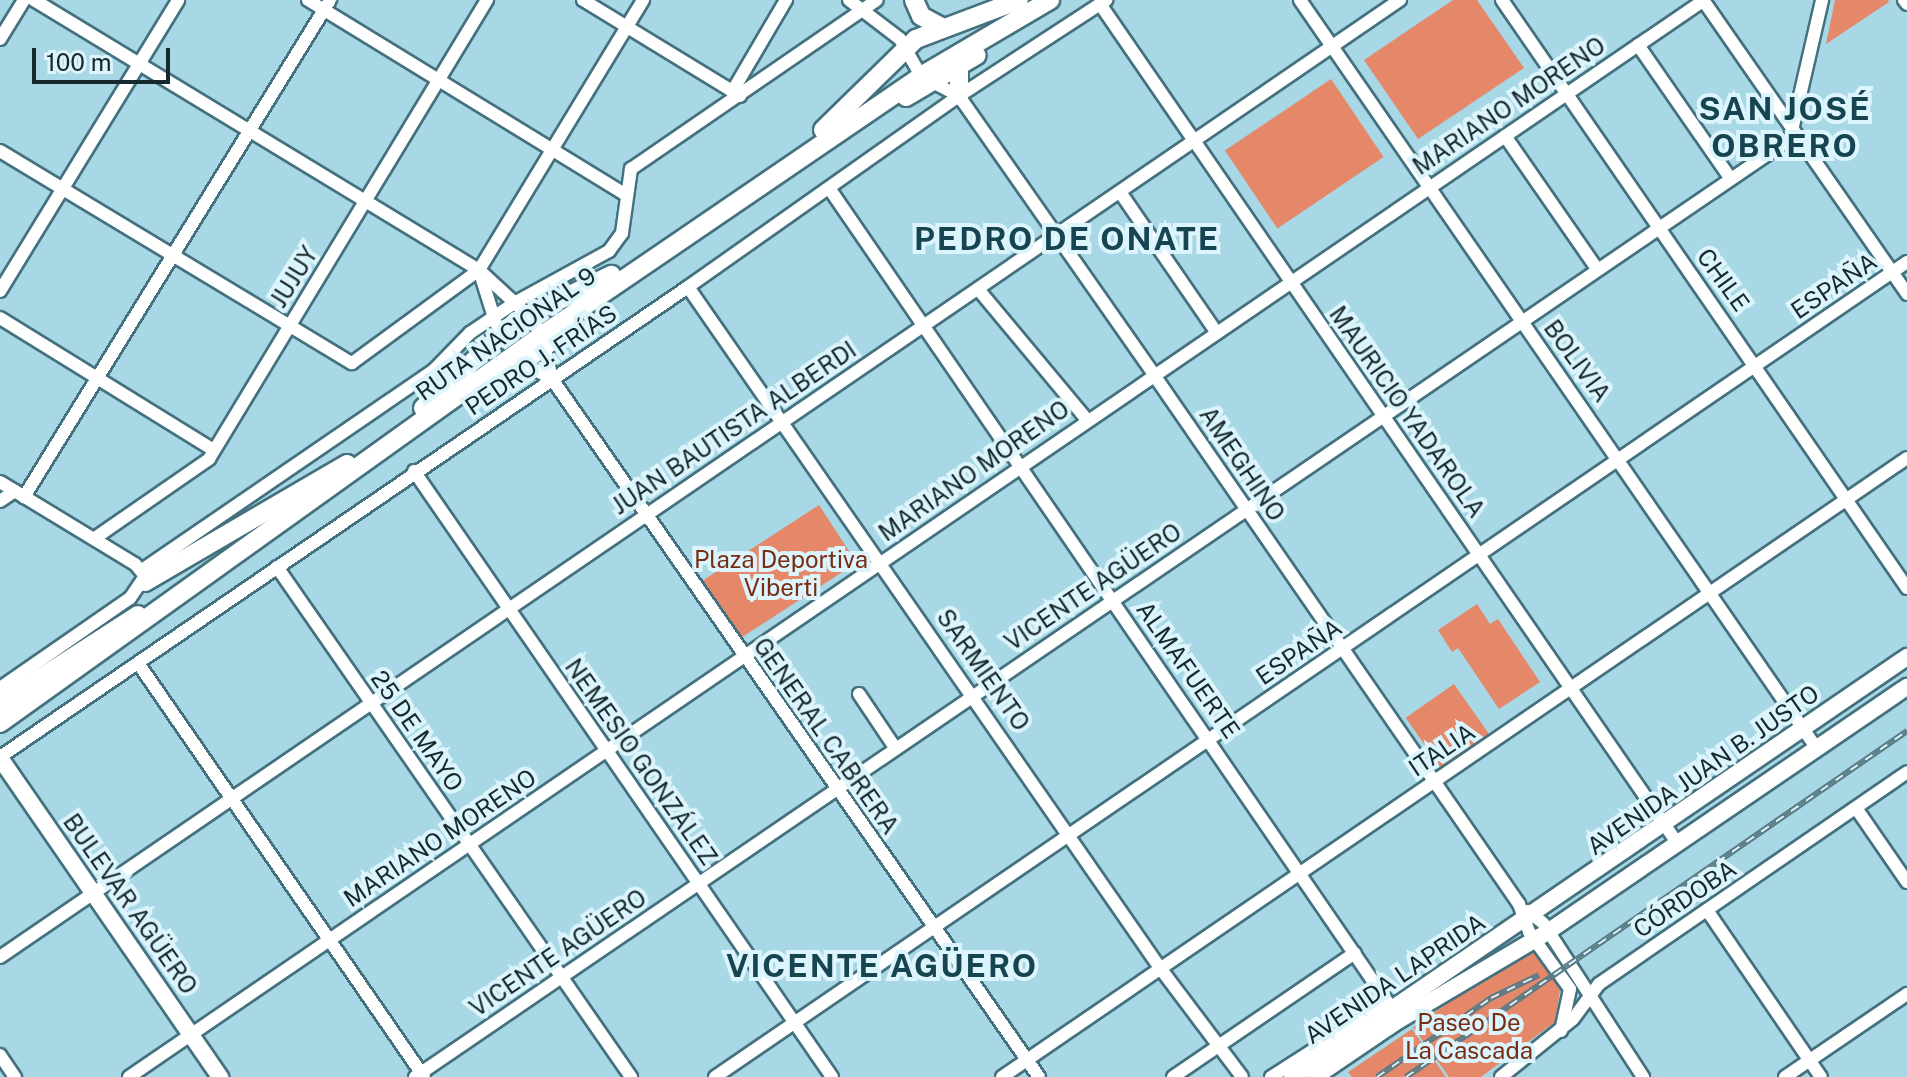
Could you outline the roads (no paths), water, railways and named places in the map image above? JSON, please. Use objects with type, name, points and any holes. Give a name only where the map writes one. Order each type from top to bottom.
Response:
[{"type":"highway","points":[[914,0],[921,16],[940,26]]},
{"type":"highway","points":[[823,130],[906,47],[940,26],[1019,0]]},
{"type":"highway","points":[[923,75],[959,67],[1042,1]]},
{"type":"highway","name":"RUTA NACIONAL 9","points":[[616,279],[923,75],[1042,1]]},
{"type":"highway","points":[[959,67],[959,96]]},
{"type":"highway","name":"RUTA NACIONAL 9","points":[[616,279],[823,130],[923,75]]},
{"type":"highway","points":[[423,408],[497,326],[534,325],[616,279]]},
{"type":"highway","points":[[446,405],[524,364],[534,325],[616,279]]},
{"type":"highway","name":"RUTA NACIONAL 9","points":[[0,723],[446,405],[534,325]]},
{"type":"highway","name":"RUTA NACIONAL 9","points":[[0,704],[139,615],[534,325]]},
{"type":"highway","points":[[144,576],[347,464]]},
{"type":"main road","name":"AVENIDA JUAN B. JUSTO","points":[[1529,918],[1907,657]]},
{"type":"main road","name":"AVENIDA JUAN B. JUSTO","points":[[1542,937],[1907,687]]},
{"type":"main road","name":"BULEVAR AGÜERO","points":[[0,758],[220,1077]]},
{"type":"main road","name":"AVENIDA LAPRIDA","points":[[1292,1077],[1529,918]]},
{"type":"main road","name":"AVENIDA LAPRIDA","points":[[1315,1077],[1393,1011],[1542,937]]},
{"type":"street","points":[[0,39],[24,0]]},
{"type":"street","points":[[34,0],[479,270],[534,325],[552,379]]},
{"type":"street","points":[[0,291],[178,0]]},
{"type":"street","points":[[308,0],[327,5],[439,81],[624,194]]},
{"type":"street","name":"JUJUY","points":[[95,538],[200,467],[214,450],[487,0]]},
{"type":"street","points":[[583,0],[736,94]]},
{"type":"street","points":[[0,151],[352,363],[479,270],[643,0]]},
{"type":"street","points":[[736,94],[786,0]]},
{"type":"street","points":[[867,11],[877,0]]},
{"type":"street","points":[[534,325],[581,271],[614,246],[622,233],[624,194],[631,169],[736,94],[889,0]]},
{"type":"street","name":"BOLIVIA","points":[[1300,0],[1620,459],[1817,749]]},
{"type":"street","name":"JUAN BAUTISTA ALBERDI","points":[[0,957],[1400,0]]},
{"type":"street","name":"CHILE","points":[[1502,0],[1757,365],[1907,588]]},
{"type":"street","points":[[1703,0],[1907,294]]},
{"type":"street","name":"MARIANO MORENO","points":[[129,1077],[1703,0]]},
{"type":"street","points":[[1795,134],[1822,0]]},
{"type":"street","points":[[852,1],[906,47],[923,75]]},
{"type":"street","name":"PEDRO J. FRÍAS","points":[[0,758],[414,471],[688,287],[959,96],[1103,2]]},
{"type":"street","name":"MAURICIO YADAROLA","points":[[1103,2],[1194,141],[1678,844]]},
{"type":"street","points":[[0,501],[20,494],[99,378],[327,5]]},
{"type":"street","points":[[1638,45],[1730,178]]},
{"type":"street","name":"AMEGHINO","points":[[923,75],[959,96],[1542,937]]},
{"type":"street","name":"VICENTE AGÜERO","points":[[420,1076],[1795,134]]},
{"type":"street","points":[[1505,136],[1597,269]]},
{"type":"street","name":"ALMAFUERTE","points":[[829,188],[1302,872],[1393,1011]]},
{"type":"street","points":[[1120,192],[1217,333]]},
{"type":"street","name":"ESPAÑA","points":[[715,1077],[933,925],[1343,649],[1907,262]]},
{"type":"street","points":[[0,688],[130,598],[144,576],[497,326],[479,270]]},
{"type":"street","name":"SARMIENTO","points":[[688,287],[975,695],[1160,968],[1242,1077]]},
{"type":"street","points":[[978,289],[1087,420]]},
{"type":"street","points":[[0,318],[214,450]]},
{"type":"street","points":[[524,364],[552,379]]},
{"type":"street","name":"GENERAL CABRERA","points":[[552,379],[835,790],[1039,1077]]},
{"type":"street","name":"ITALIA","points":[[1002,1077],[1907,458]]},
{"type":"street","name":"NEMESIO GONZÁLEZ","points":[[414,471],[832,1077]]},
{"type":"street","points":[[0,482],[95,538],[144,576]]},
{"type":"street","name":"25 DE MAYO","points":[[277,567],[631,1077]]},
{"type":"street","points":[[138,663],[420,1076]]},
{"type":"street","points":[[859,694],[896,749]]},
{"type":"street","name":"CÓRDOBA","points":[[1501,1077],[1561,1031],[1599,984],[1907,772]]},
{"type":"street","points":[[1856,808],[1907,882]]},
{"type":"street","points":[[1707,910],[1821,1077]]},
{"type":"street","points":[[1542,937],[1643,1077]]},
{"type":"street","points":[[1542,937],[1570,989],[1561,1031]]},
{"type":"street","points":[[1173,1077],[1355,953]]},
{"type":"street","points":[[1785,1077],[1907,994]]},
{"type":"street","points":[[1271,1077],[1393,1011]]},
{"type":"street","points":[[0,1055],[15,1077]]},
{"type":"railway","points":[[1406,1077],[1907,731]]},
{"type":"railway","points":[[1377,1077],[1491,998],[1539,975]]},
{"type":"district","name":"SAN JOSÉ OBRERO","points":[[1785,128]]},
{"type":"district","name":"PEDRO DE ONATE","points":[[1067,239]]},
{"type":"district","name":"VICENTE AGÜERO","points":[[882,966]]},
{"type":"park label","name":"Plaza Deportiva Viberti","points":[[781,574]]},
{"type":"park label","name":"Paseo De La Cascada","points":[[1469,1037]]}]
